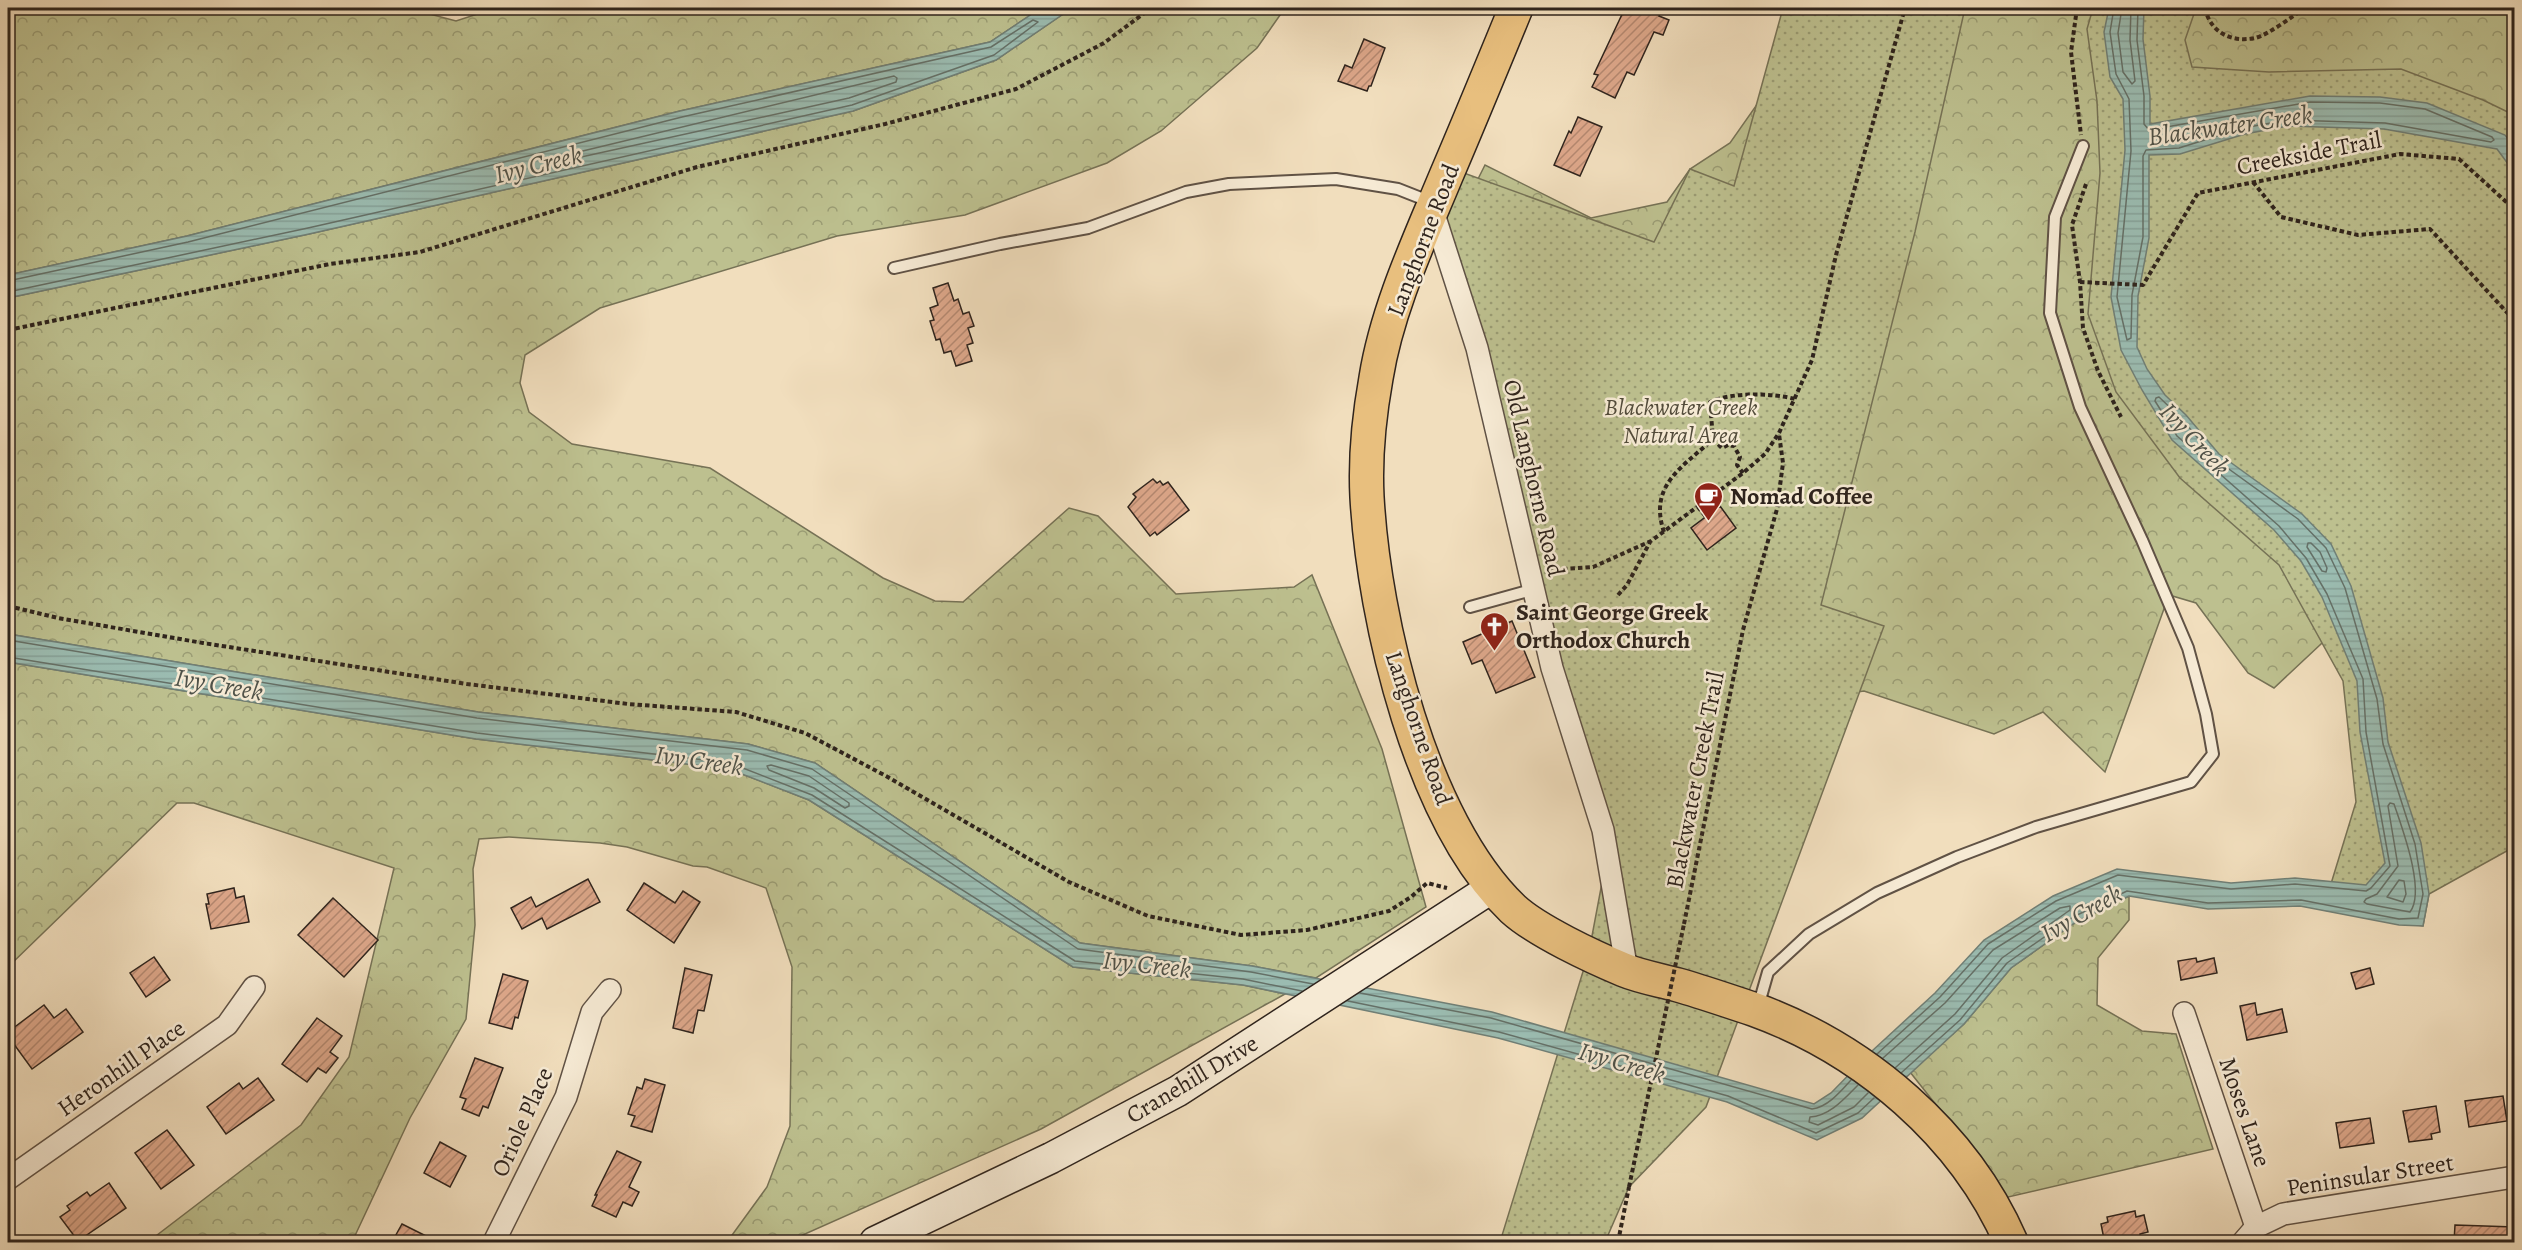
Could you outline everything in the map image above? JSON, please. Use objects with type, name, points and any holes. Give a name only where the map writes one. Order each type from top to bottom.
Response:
[{"type":"main road","name":"Langhorne Road","points":[[1516,8],[1433,206],[1392,317],[1376,375],[1368,434],[1367,495],[1379,599],[1397,675],[1437,797],[1476,865],[1493,887],[1515,911],[1540,928],[1627,971],[1757,1011],[1809,1032],[1854,1059],[1914,1108],[1947,1141],[1975,1176],[2012,1242]]},
{"type":"main road","name":"Cranehill Drive","points":[[875,1242],[1134,1116],[1178,1091],[1493,887]]},
{"type":"street","name":"Old Langhorne Road","points":[[1433,206],[1477,348],[1552,668],[1603,830],[1627,971]]},
{"type":"street","name":"Heronhill Place","points":[[8,1179],[227,1025],[254,987]]},
{"type":"street","name":"Oriole Place","points":[[495,1242],[566,1097],[592,1012],[610,990]]},
{"type":"street","name":"Moses Lane","points":[[2184,1013],[2249,1235]]},
{"type":"street","name":"Peninsular Street","points":[[2249,1235],[2283,1214],[2514,1178]]},
{"type":"lane","points":[[1757,1011],[1768,972],[1809,934],[1877,893],[1957,857],[2036,826],[2191,782],[2213,754],[2206,714],[2188,648],[2142,540],[2080,407],[2050,314],[2055,217],[2083,146]]},
{"type":"lane","points":[[894,268],[1000,244],[1088,228],[1186,192],[1229,184],[1336,179],[1398,189],[1433,206]]},
{"type":"lane","points":[[1470,607],[1532,580]]},
{"type":"path","points":[[8,330],[330,264],[420,252],[698,167],[885,124],[1016,88],[1104,43],[1151,8]]},
{"type":"path","points":[[1532,580],[1593,567],[1651,541],[1743,472],[1765,453],[1779,433],[1812,360],[1836,255],[1905,8]]},
{"type":"path","points":[[2205,8],[2207,20],[2222,34],[2237,39],[2257,37],[2304,8]]},
{"type":"path","name":"Creekside Trail","points":[[2121,417],[2098,371],[2083,328],[2080,282],[2143,285],[2198,194],[2400,154],[2459,159],[2514,209]]},
{"type":"path","points":[[2253,182],[2281,217],[2358,235],[2430,229],[2514,320]]},
{"type":"path","points":[[1743,472],[1737,465],[1740,457],[1734,446],[1728,445],[1722,448],[1713,439],[1710,402],[1723,396],[1784,396],[1796,399]]},
{"type":"path","name":"Blackwater Creek Trail","points":[[1617,1242],[1743,630],[1777,509],[1783,463],[1779,433]]},
{"type":"path","points":[[1664,532],[1659,508],[1665,486],[1678,469],[1713,439]]},
{"type":"path","points":[[1698,507],[1706,517]]},
{"type":"path","points":[[1618,596],[1627,585],[1651,541]]},
{"type":"path","points":[[8,606],[58,618],[203,643],[467,684],[628,704],[736,712],[805,733],[886,776],[1069,882],[1148,916],[1241,935],[1307,930],[1389,911],[1427,883],[1451,889]]},
{"type":"green space","points":[[8,8],[407,8],[456,21],[496,8],[1041,8],[990,42],[680,111],[187,236],[8,275]]},
{"type":"green space","points":[[1072,8],[1285,8],[1257,48],[1161,131],[1107,163],[965,215],[837,236],[600,308],[525,355],[520,383],[529,412],[572,444],[710,468],[883,578],[935,601],[963,602],[1069,508],[1098,516],[1176,594],[1294,587],[1312,575],[1382,749],[1426,907],[1316,978],[1252,966],[1080,943],[815,763],[748,744],[478,712],[8,634],[8,298],[309,234],[853,111],[996,60]]},
{"type":"green space","name":"Blackwater Creek Natural Area","points":[[1783,8],[1965,8],[1915,232],[1821,605],[1884,626],[1706,1107],[1629,1187],[1605,1242],[1500,1242],[1589,952],[1607,856],[1432,208],[1450,168],[1654,242],[1690,169],[1734,186]]},
{"type":"green space","points":[[1784,8],[2109,8],[2337,629],[2274,688],[2248,673],[2196,603],[2169,595],[2105,772],[2043,712],[1994,734],[1864,691],[1808,699],[1458,219],[1485,165],[1591,218],[1667,202],[1690,169],[1730,143],[1763,96]]},
{"type":"green space","points":[[2093,8],[2196,8],[2185,40],[2192,67],[2269,72],[2401,69],[2483,100],[2514,115],[2514,847],[2429,894],[2423,926],[2323,910],[2356,802],[2343,681],[2279,565],[2180,478],[2116,392],[2088,314],[2100,173],[2097,101],[2087,29]]},
{"type":"green space","points":[[2144,8],[2514,8],[2514,146],[2195,115]]},
{"type":"green space","points":[[8,662],[476,739],[729,769],[809,800],[1073,967],[1243,985],[1285,994],[1041,1129],[787,1242],[727,1242],[767,1187],[790,1126],[792,967],[766,888],[707,867],[693,866],[627,847],[509,837],[479,839],[473,869],[475,925],[466,1019],[410,1118],[352,1242],[148,1242],[301,1125],[349,1057],[394,868],[194,803],[177,803],[8,967]]},
{"type":"green space","points":[[2129,896],[2129,920],[2098,958],[2097,1005],[2142,1031],[2176,1034],[2213,1149],[2004,1198],[1979,1159],[1910,1072],[1964,1024],[2011,968],[2076,922]]},
{"type":"water","name":"Ivy Creek","points":[[1041,8],[1072,8],[996,60],[853,111],[309,234],[8,298],[8,275],[187,236],[680,111],[990,42]]},
{"type":"water","points":[[2109,8],[2144,8],[2143,39],[2150,96],[2150,124],[2310,96],[2380,97],[2427,103],[2505,135],[2514,146],[2514,172],[2497,149],[2384,129],[2288,126],[2245,134],[2180,154],[2149,155],[2149,238],[2138,296],[2137,347],[2147,369],[2165,395],[2186,415],[2219,454],[2302,514],[2331,544],[2351,586],[2383,698],[2388,742],[2421,843],[2429,894],[2423,926],[2399,925],[2300,906],[2208,909],[2129,896],[2076,922],[2011,968],[1964,1024],[1862,1118],[1817,1140],[1727,1102],[1498,1038],[1243,985],[1073,967],[809,800],[729,769],[476,739],[8,662],[8,634],[478,712],[748,744],[815,763],[1080,943],[1252,966],[1492,1012],[1814,1104],[1831,1093],[1872,1051],[1935,993],[1984,940],[2053,896],[2117,869],[2231,883],[2295,878],[2366,885],[2385,863],[2360,732],[2357,681],[2322,597],[2301,561],[2274,530],[2172,440],[2121,350],[2111,297],[2125,150],[2123,99],[2110,77],[2104,32]]},
{"type":"building","points":[[1625,8],[1663,8],[1659,16],[1669,20],[1663,35],[1654,32],[1634,75],[1627,72],[1615,98],[1592,87],[1598,75],[1594,74]]},
{"type":"building","points":[[1364,39],[1385,48],[1367,91],[1338,81],[1345,65],[1352,68]]},
{"type":"building","points":[[1578,117],[1602,127],[1580,176],[1554,165]]},
{"type":"building","points":[[948,283],[954,301],[958,299],[963,314],[969,312],[974,326],[968,328],[973,343],[967,345],[972,361],[956,366],[951,351],[944,353],[940,339],[936,340],[930,321],[934,320],[930,308],[938,305],[933,288]]},
{"type":"building","points":[[1153,479],[1157,483],[1160,481],[1163,485],[1168,482],[1189,510],[1157,535],[1155,532],[1150,536],[1128,507],[1136,497],[1133,494]]},
{"type":"building","points":[[1720,506],[1736,528],[1707,550],[1691,528]]},
{"type":"building","name":"Saint George Greek Orthodox Church","points":[[1512,621],[1535,677],[1496,693],[1482,660],[1472,664],[1463,642]]},
{"type":"building","points":[[588,879],[600,902],[547,929],[542,918],[522,929],[511,908],[531,897],[536,907]]},
{"type":"building","points":[[644,883],[675,903],[683,891],[700,902],[674,943],[627,910]]},
{"type":"building","points":[[234,888],[236,898],[244,896],[249,922],[211,929],[206,904],[209,904],[207,894]]},
{"type":"building","points":[[333,898],[378,940],[344,977],[298,935]]},
{"type":"building","points":[[154,957],[170,980],[146,997],[130,973]]},
{"type":"building","points":[[2196,958],[2197,962],[2214,958],[2217,973],[2181,980],[2178,961]]},
{"type":"building","points":[[685,968],[712,975],[704,1011],[698,1010],[693,1033],[673,1028]]},
{"type":"building","points":[[2370,968],[2374,984],[2356,989],[2351,973]]},
{"type":"building","points":[[503,974],[528,981],[518,1018],[515,1017],[512,1029],[489,1023]]},
{"type":"building","points":[[2255,1003],[2257,1015],[2282,1009],[2287,1032],[2247,1040],[2240,1006]]},
{"type":"building","points":[[44,1005],[54,1018],[66,1009],[83,1032],[32,1069],[8,1036],[8,1032]]},
{"type":"building","points":[[317,1018],[342,1036],[330,1052],[338,1058],[326,1073],[318,1068],[307,1082],[282,1064]]},
{"type":"building","points":[[475,1058],[503,1068],[488,1108],[483,1106],[479,1116],[462,1109],[466,1099],[460,1097]]},
{"type":"building","points":[[258,1078],[274,1100],[226,1134],[207,1107],[239,1083],[243,1089]]},
{"type":"building","points":[[645,1079],[665,1085],[652,1132],[631,1126],[635,1116],[628,1114],[637,1087],[642,1089]]},
{"type":"building","points":[[2503,1096],[2507,1121],[2469,1127],[2465,1101]]},
{"type":"building","points":[[2436,1106],[2440,1132],[2431,1134],[2432,1139],[2409,1142],[2403,1111]]},
{"type":"building","points":[[2370,1118],[2374,1143],[2340,1148],[2336,1123]]},
{"type":"building","points":[[167,1130],[194,1165],[161,1189],[135,1153]]},
{"type":"building","points":[[440,1142],[466,1156],[450,1187],[424,1173]]},
{"type":"building","points":[[617,1151],[641,1162],[629,1187],[639,1192],[632,1206],[623,1202],[616,1217],[592,1206],[597,1195],[595,1195]]},
{"type":"building","points":[[109,1183],[126,1208],[78,1241],[60,1217],[70,1210],[67,1206],[87,1192],[90,1196]]},
{"type":"building","points":[[2135,1211],[2136,1217],[2144,1215],[2148,1232],[2140,1234],[2141,1240],[2112,1242],[2111,1237],[2104,1239],[2101,1224],[2108,1222],[2107,1217]]},
{"type":"building","points":[[402,1224],[438,1242],[392,1242]]},
{"type":"building","points":[[2455,1225],[2514,1227],[2514,1239],[2454,1242]]},
{"type":"place","name":"Nomad Coffee","points":[[1709,522]]},
{"type":"place","name":"Saint George Greek Orthodox Church","points":[[1495,652]]},
{"type":"water label","name":"Blackwater Creek","points":[[2230,125]]}]
